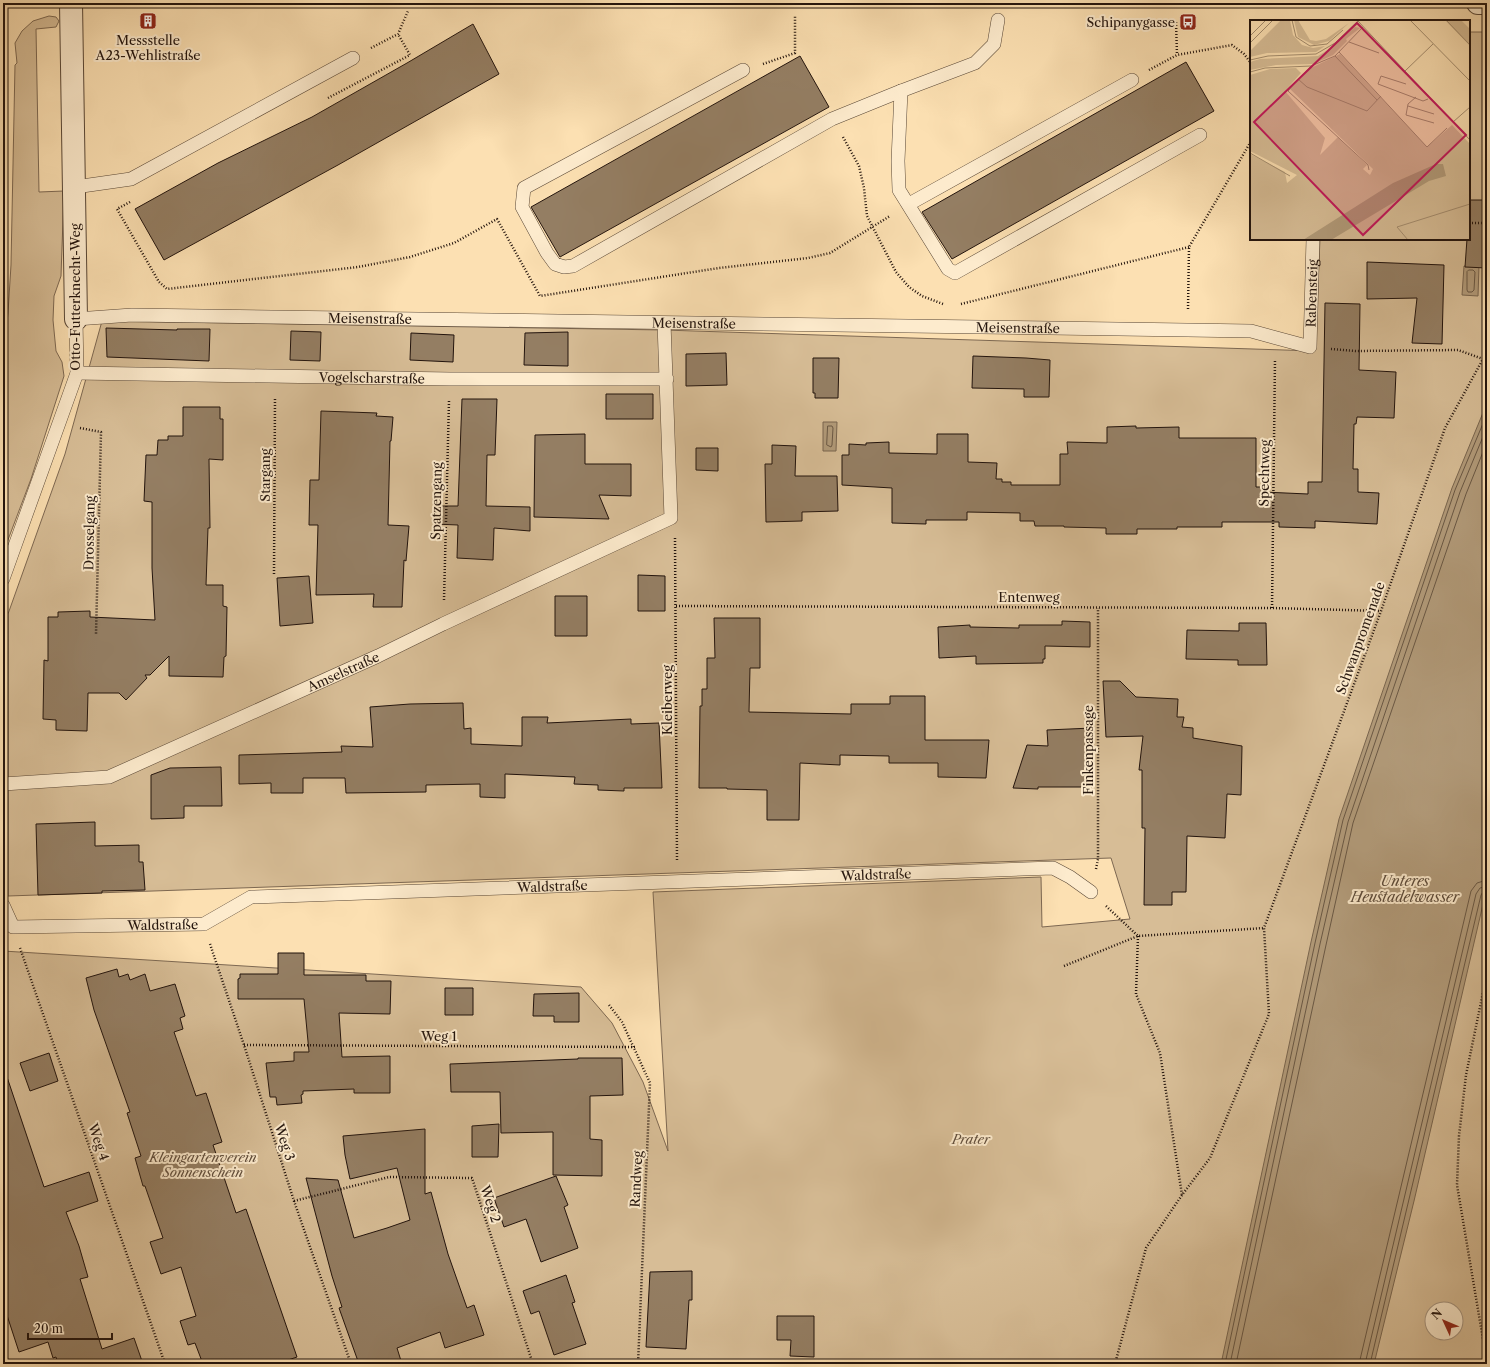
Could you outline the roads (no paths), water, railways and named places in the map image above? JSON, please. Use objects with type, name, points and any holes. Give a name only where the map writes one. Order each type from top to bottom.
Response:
[{"type":"street","name":"Otto-Futterknecht-Weg","points":[[71,3],[76,319]]},
{"type":"street","points":[[1478,3],[1487,3]]},
{"type":"lane","points":[[743,70],[524,188],[522,207],[547,253],[555,264],[564,267],[573,266],[832,119],[975,63],[994,44],[998,20]]},
{"type":"lane","points":[[75,186],[131,178],[353,58]]},
{"type":"lane","points":[[909,204],[1132,80]]},
{"type":"lane","points":[[901,91],[898,161],[899,190],[948,269],[955,273],[1200,135]]},
{"type":"lane","name":"Rabensteig","points":[[1310,347],[1312,240]]},
{"type":"lane","name":"Meisenstraße","points":[[76,319],[132,316],[1251,331],[1310,347]]},
{"type":"lane","name":"Otto-Futterknecht-Weg","points":[[3,579],[77,374],[76,319]]},
{"type":"lane","points":[[664,323],[666,379]]},
{"type":"lane","name":"Vogelscharstraße","points":[[77,374],[450,379],[666,379]]},
{"type":"lane","name":"Amselstraße","points":[[3,784],[109,777],[378,656],[443,624],[671,518],[666,379]]},
{"type":"lane","name":"Waldstraße","points":[[3,905],[13,927],[204,924],[251,897],[1053,868],[1070,877],[1091,892]]},
{"type":"water","points":[[1464,266],[1479,266],[1478,296],[1462,295]]},
{"type":"water","name":"Unteres Heustadelwasser","points":[[1487,403],[1487,887],[1414,1201],[1374,1364],[1221,1364],[1311,942],[1339,819],[1452,488]]},
{"type":"water","points":[[823,422],[837,422],[836,451],[823,451]]},
{"type":"place","name":"Messstelle A23-Wehlistraße","points":[[148,21]]},
{"type":"place","name":"Schipanygasse","points":[[1188,22]]},
{"type":"park label","name":"Prater","points":[[971,1139]]},
{"type":"park label","name":"Kleingartenverein Sonnenschein","points":[[203,1164]]}]
